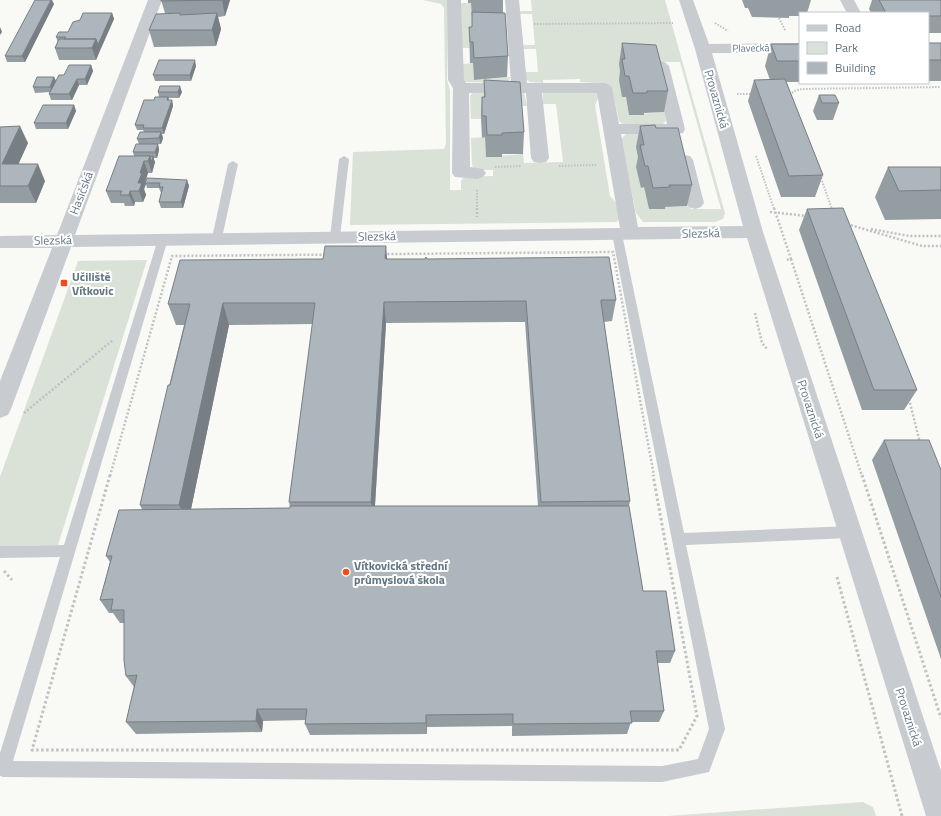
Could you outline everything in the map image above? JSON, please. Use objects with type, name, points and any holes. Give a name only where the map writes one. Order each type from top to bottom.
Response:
[{"type":"street","name":"Hasičská","points":[[0,408],[155,0]]},
{"type":"street","points":[[454,0],[456,80],[461,88],[461,174],[477,173]]},
{"type":"street","points":[[512,0],[514,25],[540,158]]},
{"type":"street","name":"Provaznická","points":[[686,0],[703,49],[754,232],[941,816]]},
{"type":"street","points":[[846,0],[853,12]]},
{"type":"street","name":"Plavecká","points":[[703,49],[799,48]]},
{"type":"street","points":[[661,66],[695,203]]},
{"type":"street","points":[[461,88],[604,88],[611,129],[623,234]]},
{"type":"street","points":[[611,129],[677,129]]},
{"type":"street","name":"Slezská","points":[[0,242],[754,232]]},
{"type":"lane","points":[[335,237],[344,159]]},
{"type":"lane","points":[[217,238],[233,164]]},
{"type":"lane","points":[[163,239],[137,321],[3,770],[662,774],[703,766],[717,729],[678,539],[623,234]]},
{"type":"lane","points":[[678,539],[850,532]]},
{"type":"lane","points":[[0,552],[68,551]]},
{"type":"path","points":[[779,18],[788,36]]},
{"type":"path","points":[[514,25],[693,22]]},
{"type":"path","points":[[793,102],[790,95],[794,91],[802,88],[941,88]]},
{"type":"path","points":[[738,101],[736,94],[759,94]]},
{"type":"path","points":[[756,154],[776,213]]},
{"type":"path","points":[[820,177],[834,214]]},
{"type":"path","points":[[748,209],[810,216]]},
{"type":"path","points":[[842,223],[909,236],[941,236]]},
{"type":"path","points":[[860,227],[922,246],[941,246]]},
{"type":"path","points":[[612,252],[697,716],[679,750],[32,750],[172,256],[479,254],[612,252]]},
{"type":"path","points":[[791,259],[941,718]]},
{"type":"path","points":[[20,416],[137,321]]},
{"type":"path","points":[[908,396],[921,448]]},
{"type":"path","points":[[0,567],[12,580]]},
{"type":"green space","points":[[423,0],[448,0],[447,79],[450,91],[450,190],[461,190],[461,180],[465,177],[493,176],[493,170],[479,170],[473,168],[471,138],[485,137],[486,157],[523,154],[524,163],[563,162],[556,104],[543,104],[543,93],[591,89],[600,94],[595,105],[610,196],[619,206],[619,219],[617,222],[350,225],[353,152],[444,149],[446,144],[444,8],[441,4]]},
{"type":"green space","points":[[531,0],[665,0],[725,213],[723,219],[715,222],[643,222],[636,213],[621,139],[626,134],[661,133],[640,167],[641,187],[644,187],[649,209],[690,206],[691,209],[721,209],[680,62],[655,62],[622,80],[622,97],[626,97],[629,115],[664,112],[666,121],[663,124],[624,125],[619,121],[613,96],[606,87],[600,84],[580,82],[580,79],[543,80],[543,83],[530,82],[526,79],[525,72],[538,72],[536,49],[523,49],[523,45],[535,45],[532,14],[520,14],[520,11],[532,11]]},
{"type":"green space","points":[[461,3],[471,3],[484,15],[506,15],[507,34],[485,34],[472,48],[462,48]]},
{"type":"green space","points":[[473,63],[474,80],[510,77],[509,81],[505,83],[464,82],[462,80],[462,64]]},
{"type":"green space","points":[[473,92],[524,93],[527,106],[519,106],[485,119],[471,119],[470,96]]},
{"type":"green space","points":[[147,260],[58,545],[0,546],[0,477],[78,261]]},
{"type":"green space","points":[[863,802],[873,807],[876,816],[668,816]]},
{"type":"building","points":[[35,0],[51,0],[22,56],[5,56]]},
{"type":"building","points":[[161,0],[222,0],[161,1]]},
{"type":"building","points":[[879,0],[941,0],[941,16],[929,16],[929,12],[885,12]]},
{"type":"building","points":[[472,12],[505,13],[508,56],[474,58],[473,42],[470,42],[469,27],[472,27]]},
{"type":"building","points":[[83,13],[112,13],[98,45],[96,39],[64,39],[66,37],[56,37],[59,32],[68,32],[73,22],[80,20]]},
{"type":"building","points":[[180,13],[180,15],[217,13],[212,30],[149,30],[156,14]]},
{"type":"building","points":[[59,39],[96,39],[92,48],[55,48]]},
{"type":"building","points":[[622,43],[656,45],[668,91],[633,93],[629,76],[625,76],[622,59],[625,59]]},
{"type":"building","points":[[929,43],[941,43],[941,60],[929,60]]},
{"type":"building","points":[[771,44],[799,44],[799,61],[777,61]]},
{"type":"building","points":[[159,60],[195,60],[190,75],[153,75]]},
{"type":"building","points":[[69,65],[91,65],[85,79],[77,79],[69,94],[49,94],[59,75],[64,75]]},
{"type":"building","points":[[37,77],[54,77],[50,87],[33,87]]},
{"type":"building","points":[[785,79],[823,175],[789,176],[754,80]]},
{"type":"building","points":[[484,80],[520,82],[524,132],[502,133],[502,135],[487,135],[486,116],[482,116],[482,97],[485,97]]},
{"type":"building","points":[[160,86],[180,86],[178,92],[158,92]]},
{"type":"building","points":[[819,95],[835,95],[839,103],[822,103]]},
{"type":"building","points":[[155,97],[168,97],[167,100],[172,100],[162,128],[143,128],[144,125],[135,125],[144,100],[154,100]]},
{"type":"building","points":[[43,105],[74,105],[66,123],[34,123]]},
{"type":"building","points":[[655,125],[656,128],[678,128],[692,185],[669,185],[670,187],[653,188],[648,166],[645,166],[640,145],[644,145],[640,126]]},
{"type":"building","points":[[20,126],[2,164],[38,164],[28,186],[0,186],[0,127]]},
{"type":"building","points":[[140,132],[161,132],[159,138],[137,139]]},
{"type":"building","points":[[136,144],[158,144],[155,152],[133,152]]},
{"type":"building","points":[[119,156],[150,156],[148,161],[144,161],[140,173],[142,173],[138,183],[142,183],[139,191],[130,191],[129,195],[120,195],[122,191],[106,191]]},
{"type":"building","points":[[888,167],[941,167],[941,190],[899,191]]},
{"type":"building","points":[[147,178],[187,180],[181,202],[159,202],[163,187],[159,187],[160,183],[145,183]]},
{"type":"building","points":[[843,208],[917,390],[874,390],[807,209]]},
{"type":"building","points":[[325,246],[386,246],[386,259],[425,259],[426,257],[427,259],[609,257],[616,300],[601,300],[601,302],[630,501],[541,502],[526,301],[384,302],[371,502],[289,502],[315,303],[223,303],[179,505],[140,505],[168,385],[170,385],[190,304],[168,304],[180,260],[323,259]]},
{"type":"building","points":[[884,440],[929,440],[941,470],[941,597]]},
{"type":"building","points":[[290,506],[629,506],[643,591],[666,591],[675,651],[656,651],[664,711],[630,711],[632,723],[513,724],[513,714],[426,715],[426,723],[305,724],[307,709],[257,709],[256,721],[126,722],[137,675],[126,676],[124,661],[124,610],[111,610],[113,599],[100,600],[112,556],[106,556],[119,510],[290,508]]},
{"type":"place","name":"Učiliště Vítkovic","points":[[64,283]]},
{"type":"place","name":"Vítkovická střední průmyslová škola","points":[[346,572]]}]
